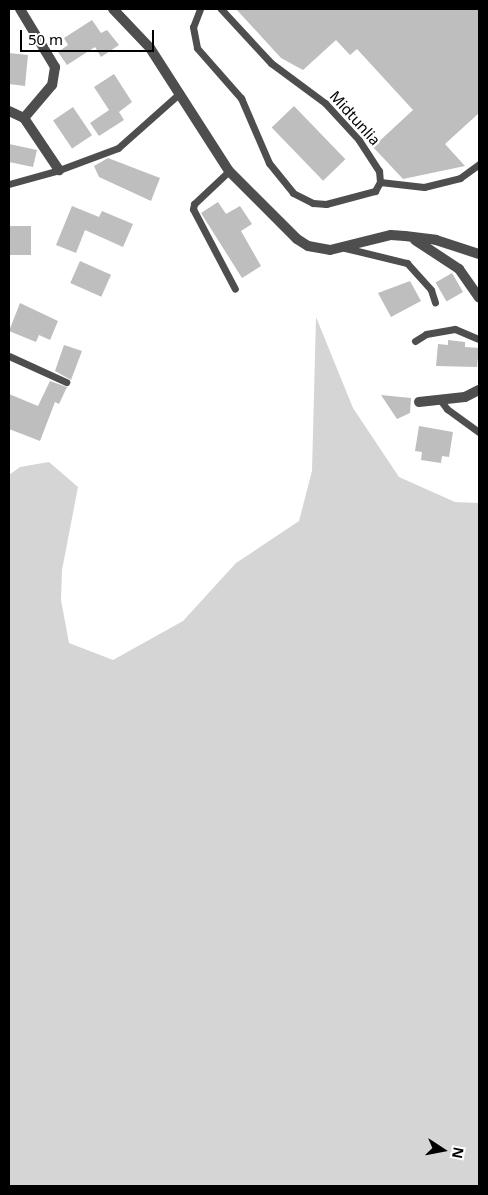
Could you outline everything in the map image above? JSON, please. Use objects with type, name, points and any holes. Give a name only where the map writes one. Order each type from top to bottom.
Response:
[{"type":"street","points":[[20,9],[55,67],[52,85],[24,118]]},
{"type":"street","points":[[114,9],[150,48],[229,170],[297,239],[318,249],[345,248],[391,235],[405,236],[436,240],[479,254]]},
{"type":"street","points":[[9,111],[24,118],[58,170]]},
{"type":"street","points":[[405,236],[460,269],[479,298]]},
{"type":"street","points":[[418,402],[465,397],[479,390]]},
{"type":"lane","points":[[200,9],[193,26],[197,48],[241,98],[269,163],[293,193],[308,202],[326,204],[375,191],[380,182],[424,188],[460,178],[479,164]]},
{"type":"lane","name":"Midtunlia","points":[[221,9],[271,63],[325,103],[375,162],[380,182]]},
{"type":"lane","points":[[9,184],[58,170],[118,148],[180,93]]},
{"type":"lane","points":[[229,170],[194,204],[194,209],[235,289]]},
{"type":"lane","points":[[345,248],[407,263],[431,290],[435,302]]},
{"type":"lane","points":[[415,341],[426,334],[455,329],[479,339]]},
{"type":"lane","points":[[9,356],[66,382]]},
{"type":"lane","points":[[441,401],[447,409],[479,432]]},
{"type":"shaded area","points":[[316,317],[353,408],[399,477],[455,502],[479,503],[479,1186],[9,1186],[9,475],[20,467],[49,462],[78,487],[62,570],[61,600],[69,643],[113,660],[183,621],[236,563],[299,521],[312,471]]},
{"type":"building","points":[[236,9],[479,9],[479,113],[445,144],[465,166],[403,179],[373,147],[413,110],[357,49],[350,55],[336,40],[303,70],[281,58]]},
{"type":"building","points":[[92,20],[101,33],[107,30],[119,45],[101,57],[95,47],[67,65],[58,52],[68,45],[64,38]]},
{"type":"building","points":[[9,53],[28,55],[25,86],[9,84]]},
{"type":"building","points":[[114,74],[132,102],[119,112],[124,120],[99,136],[90,123],[109,110],[94,87]]},
{"type":"building","points":[[294,106],[345,159],[323,181],[272,128]]},
{"type":"building","points":[[73,107],[92,135],[72,149],[53,120]]},
{"type":"building","points":[[9,144],[37,150],[33,167],[9,162]]},
{"type":"building","points":[[108,158],[160,178],[151,201],[99,177],[94,166]]},
{"type":"building","points":[[218,202],[226,214],[240,206],[252,224],[241,231],[261,266],[242,278],[201,213]]},
{"type":"building","points":[[72,206],[99,217],[102,211],[133,224],[123,247],[85,230],[76,253],[56,245]]},
{"type":"building","points":[[9,226],[31,226],[31,255],[9,255]]},
{"type":"building","points":[[80,261],[111,275],[101,297],[70,283]]},
{"type":"building","points":[[452,273],[463,292],[447,302],[436,282]]},
{"type":"building","points":[[410,281],[421,301],[391,317],[378,293]]},
{"type":"building","points":[[20,303],[58,321],[50,340],[39,335],[36,342],[9,331]]},
{"type":"building","points":[[448,340],[465,342],[465,347],[479,348],[477,367],[436,366],[438,344],[448,345]]},
{"type":"building","points":[[64,345],[82,351],[71,380],[55,371]]},
{"type":"building","points":[[50,381],[67,387],[59,404],[55,402],[40,441],[9,429],[9,394],[38,406]]},
{"type":"building","points":[[381,395],[411,398],[410,413],[397,419]]},
{"type":"building","points":[[419,426],[453,432],[449,457],[442,456],[441,463],[421,460],[422,452],[415,451]]}]
